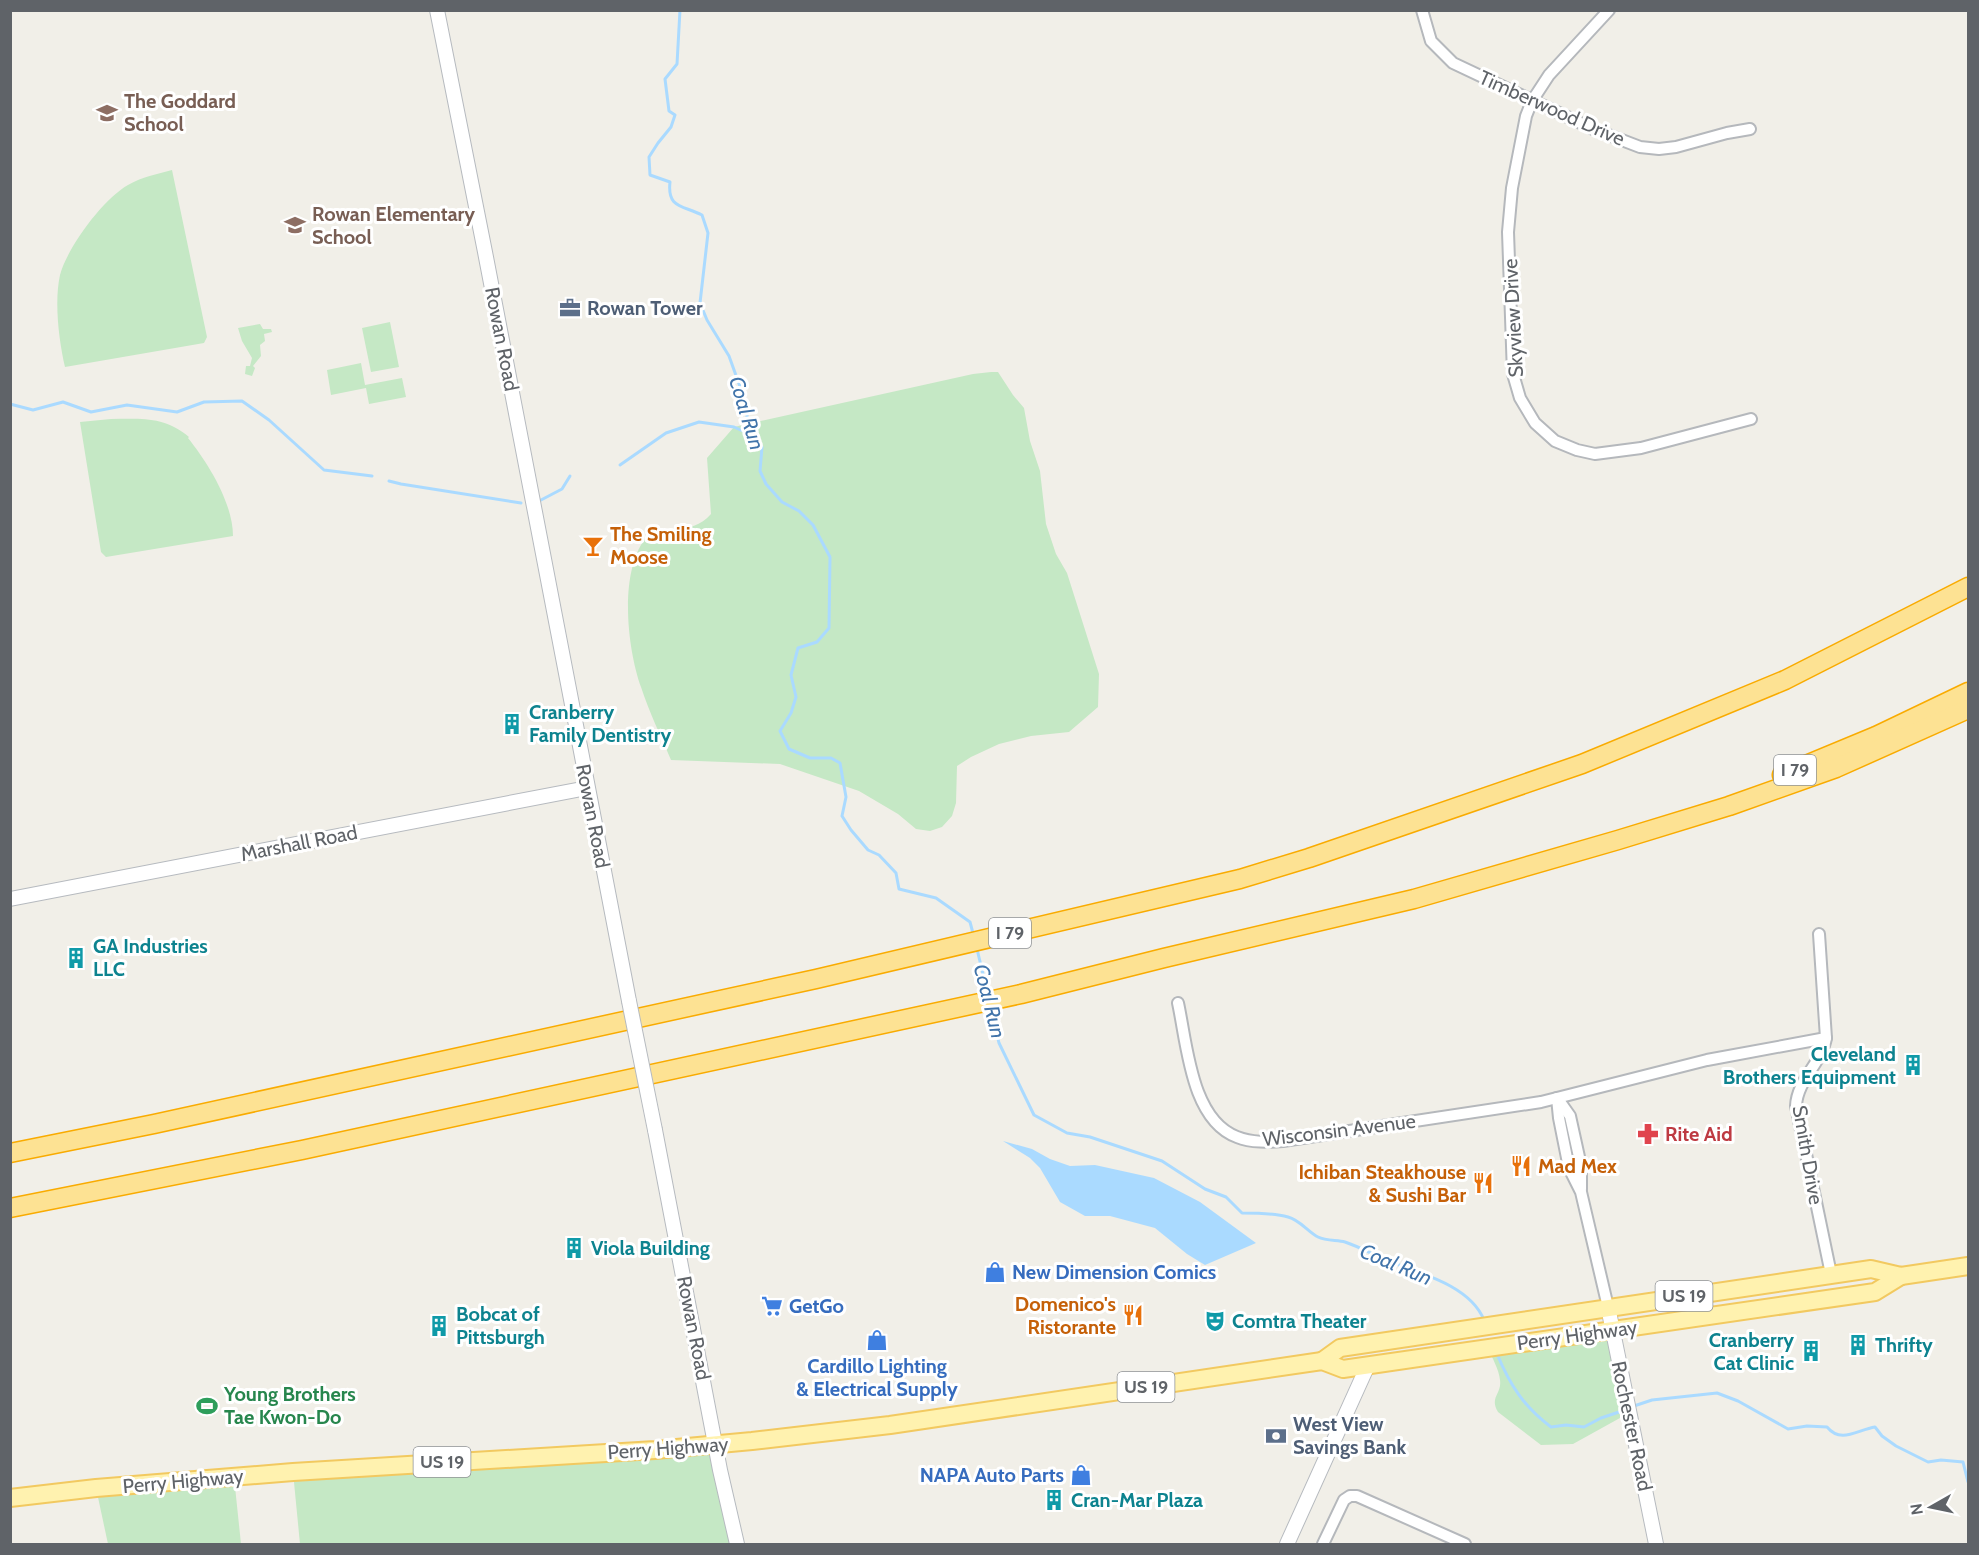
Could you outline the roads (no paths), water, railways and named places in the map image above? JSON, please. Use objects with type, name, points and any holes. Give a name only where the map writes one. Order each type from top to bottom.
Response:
[{"type":"highway","name":"I 79","points":[[10,1153],[816,979],[1240,879],[1309,858],[1582,764],[1785,680],[1968,587]]},
{"type":"highway","name":"I 79","points":[[10,1208],[302,1150],[1021,994],[1414,899],[1618,840],[1876,736],[1968,693]]},
{"type":"highway","points":[[1618,840],[1729,806],[1836,768],[1968,709]]},
{"type":"highway","points":[[10,1146],[87,1138]]},
{"type":"main road","name":"Perry Highway","points":[[10,1498],[96,1488],[293,1472],[716,1445],[860,1429],[1322,1361],[1340,1348],[1832,1274],[1871,1269],[1901,1276],[1968,1266]]},
{"type":"main road","name":"Perry Highway","points":[[1322,1361],[1343,1369],[1875,1292],[1901,1276]]},
{"type":"street","name":"Rowan Road","points":[[437,10],[736,1545]]},
{"type":"street","name":"Timberwood Drive","points":[[1422,10],[1431,41],[1453,63],[1593,129],[1640,147],[1659,149],[1676,147],[1750,129]]},
{"type":"street","name":"Skyview Drive","points":[[1609,10],[1549,75],[1532,101],[1526,116],[1512,188],[1508,232],[1513,374],[1520,398],[1535,423],[1555,441],[1595,454],[1641,448],[1751,419]]},
{"type":"street","name":"Marshall Road","points":[[10,899],[587,788]]},
{"type":"street","name":"Smith Drive","points":[[1818,934],[1826,1038],[1821,1054],[1800,1089],[1796,1106],[1832,1274]]},
{"type":"street","name":"Wisconsin Avenue","points":[[1178,1003],[1192,1072],[1198,1093],[1208,1112],[1222,1128],[1235,1136],[1254,1141],[1283,1141],[1524,1105],[1707,1060],[1826,1038]]},
{"type":"street","points":[[1557,1098],[1570,1116],[1581,1166],[1581,1192],[1608,1307]]},
{"type":"street","name":"Rochester Road","points":[[1608,1307],[1656,1545]]},
{"type":"street","points":[[1287,1545],[1368,1365]]},
{"type":"street","points":[[1323,1545],[1344,1500],[1350,1496],[1357,1496],[1465,1545]]},
{"type":"water","points":[[1003,1141],[1032,1149],[1070,1166],[1095,1165],[1154,1178],[1200,1202],[1256,1243],[1205,1265],[1187,1254],[1155,1228],[1110,1216],[1085,1216],[1060,1202],[1040,1168],[1030,1158]]},
{"type":"waterway","name":"Coal Run","points":[[680,10],[677,64],[665,79],[669,111],[675,115],[671,127],[649,157],[650,175],[670,182],[671,197],[674,201],[702,215],[708,233],[700,303],[707,320],[729,356],[747,406],[747,423],[762,447],[760,471],[766,484],[782,502],[799,511],[813,525],[830,557],[829,628],[817,642],[798,648],[791,675],[796,697],[791,713],[780,731],[789,749],[810,758],[831,758],[840,763],[846,797],[842,816],[851,830],[868,850],[879,855],[896,873],[899,889],[936,898],[970,922],[974,937]]},
{"type":"waterway","points":[[10,404],[33,410],[63,402],[91,412],[127,405],[177,412],[204,402],[242,401],[269,420],[324,470],[372,476]]},
{"type":"waterway","points":[[620,465],[666,433],[699,422],[734,427],[754,436]]},
{"type":"waterway","points":[[541,500],[562,489],[570,476]]},
{"type":"waterway","points":[[389,481],[521,503]]},
{"type":"waterway","name":"Coal Run","points":[[977,949],[988,995]]},
{"type":"waterway","name":"Coal Run","points":[[990,1007],[999,1043],[1034,1115],[1067,1133],[1090,1137],[1162,1161],[1205,1189],[1226,1197],[1242,1213],[1288,1217],[1318,1237],[1351,1244],[1442,1282],[1467,1298],[1484,1320]]},
{"type":"waterway","name":"Coal Run","points":[[1497,1354],[1519,1395],[1533,1412],[1551,1427],[1566,1425],[1584,1427],[1601,1418],[1625,1410]]},
{"type":"waterway","name":"Coal Run","points":[[1631,1407],[1652,1400],[1717,1393],[1738,1401],[1788,1429],[1807,1426],[1827,1427],[1838,1435],[1844,1435],[1875,1427],[1882,1436],[1896,1446],[1928,1462],[1941,1460],[1963,1462],[1968,1482]]},
{"type":"place","name":"The Goddard School","points":[[107,113]]},
{"type":"place","name":"Rowan Elementary School","points":[[295,225]]},
{"type":"place","name":"Rowan Tower","points":[[570,308]]},
{"type":"place","name":"The Smiling Moose","points":[[593,546]]},
{"type":"place","name":"Cranberry Family Dentistry","points":[[512,724]]},
{"type":"place","name":"GA Industries LLC","points":[[76,958]]},
{"type":"place","name":"Cleveland Brothers Equipment","points":[[1913,1065]]},
{"type":"place","name":"Rite Aid","points":[[1648,1134]]},
{"type":"place","name":"Mad Mex","points":[[1521,1166]]},
{"type":"place","name":"Ichiban Steakhouse & Sushi Bar","points":[[1483,1183]]},
{"type":"place","name":"Viola Building","points":[[574,1248]]},
{"type":"place","name":"New Dimension Comics","points":[[995,1272]]},
{"type":"place","name":"GetGo","points":[[772,1306]]},
{"type":"place","name":"Domenico's Ristorante","points":[[1133,1315]]},
{"type":"place","name":"Comtra Theater","points":[[1215,1321]]},
{"type":"place","name":"Bobcat of Pittsburgh","points":[[439,1326]]},
{"type":"place","name":"Cardillo Lighting & Electrical Supply","points":[[877,1340]]},
{"type":"place","name":"Thrifty","points":[[1858,1345]]},
{"type":"place","name":"Cranberry Cat Clinic","points":[[1811,1351]]},
{"type":"place","name":"Young Brothers Tae Kwon-Do","points":[[207,1406]]},
{"type":"place","name":"West View Savings Bank","points":[[1276,1436]]},
{"type":"place","name":"NAPA Auto Parts","points":[[1081,1475]]},
{"type":"place","name":"Cran-Mar Plaza","points":[[1054,1500]]}]
